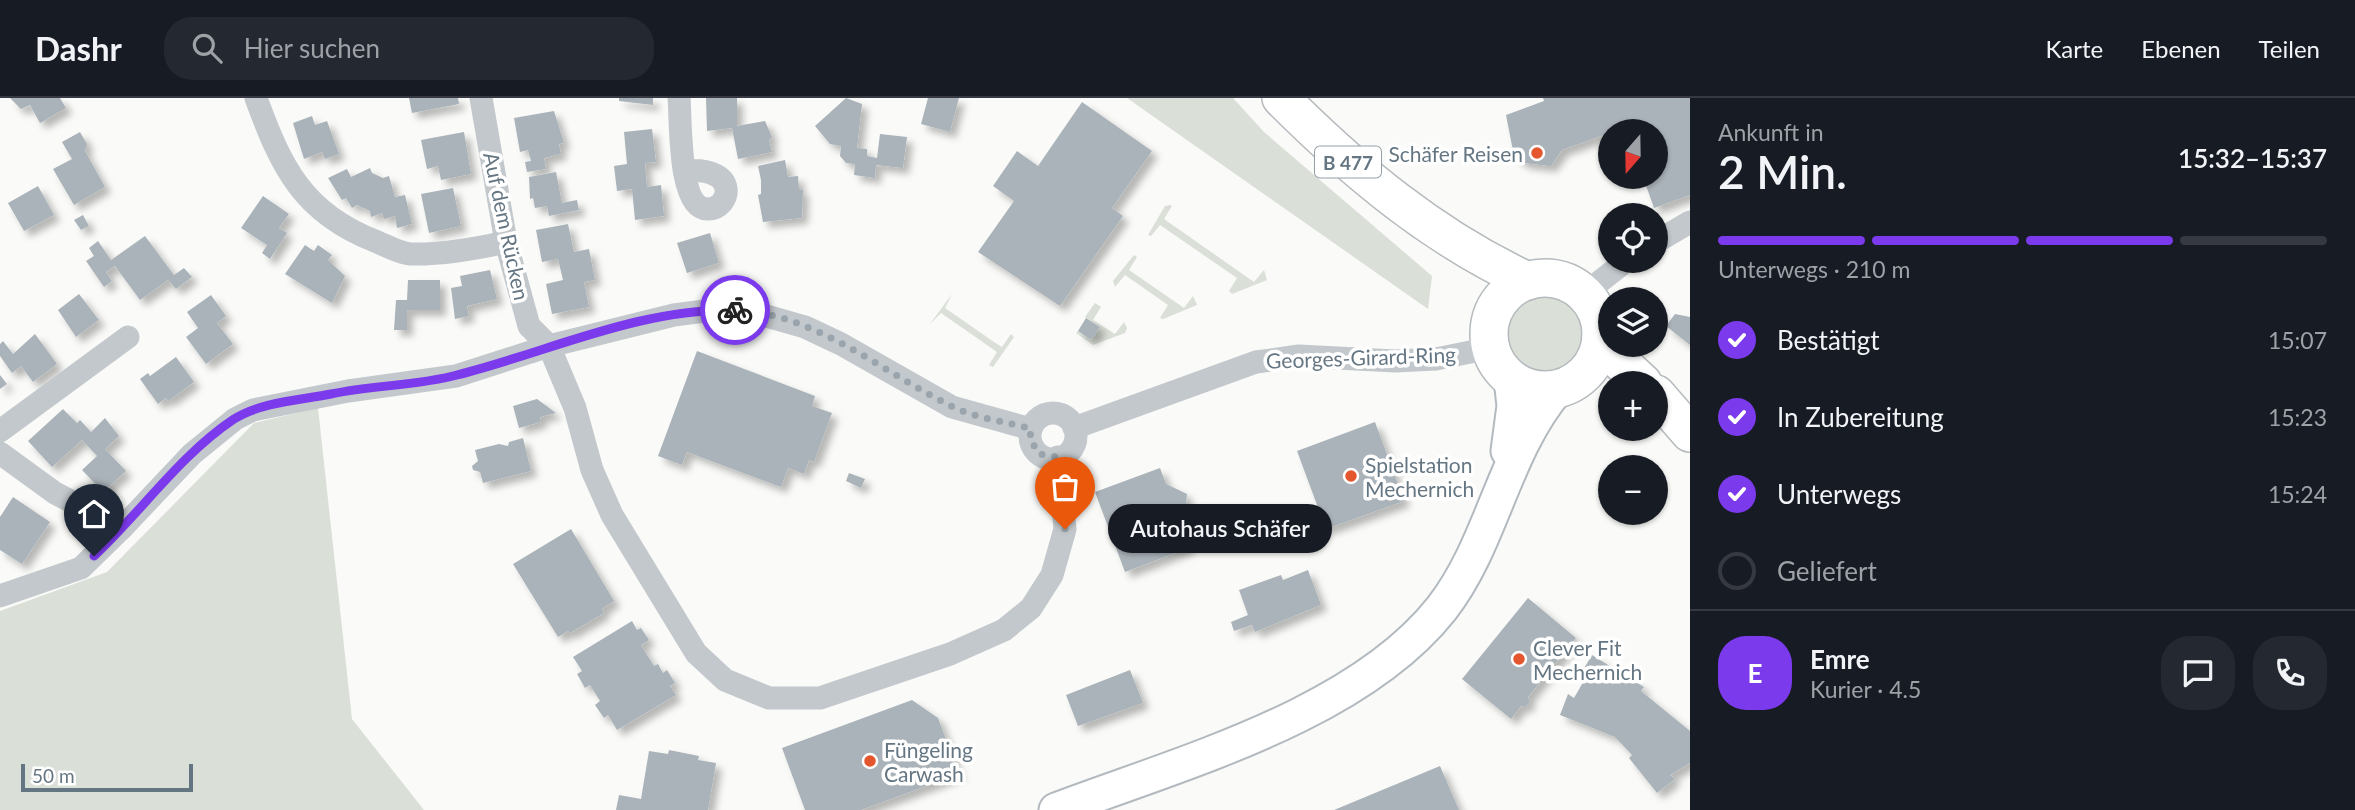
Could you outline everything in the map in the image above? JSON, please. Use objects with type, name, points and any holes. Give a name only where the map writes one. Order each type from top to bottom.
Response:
[{"type":"main road","name":"B 477","points":[[1281,98],[1368,180],[1422,219],[1528,281],[1558,280],[1584,294]]},
{"type":"main road","name":"B 477","points":[[1422,219],[1473,275],[1491,331],[1495,360],[1511,379]]},
{"type":"main road","points":[[1491,331],[1501,299],[1528,281]]},
{"type":"main road","points":[[1584,294],[1593,306],[1598,325]]},
{"type":"main road","points":[[1056,810],[1256,734],[1325,702],[1396,656],[1443,607],[1471,556],[1532,422],[1583,384],[1598,351]]},
{"type":"main road","points":[[1615,357],[1630,371]]},
{"type":"main road","points":[[1501,488],[1514,417],[1511,379],[1542,390],[1583,384]]},
{"type":"main road","points":[[1668,408],[1690,433]]},
{"type":"main road","points":[[1668,429],[1690,443]]},
{"type":"street","points":[[256,98],[275,149],[295,185],[316,206],[352,232],[407,254],[468,250],[506,242]]},
{"type":"street","name":"Auf dem Rücken","points":[[481,98],[506,242],[529,326],[549,346]]},
{"type":"street","points":[[679,98],[685,170]]},
{"type":"street","points":[[1668,235],[1690,222]]},
{"type":"street","points":[[1584,294],[1611,273]]},
{"type":"street","points":[[0,596],[81,568],[192,454],[234,419],[253,410],[348,391],[456,376],[549,346],[674,315],[712,310],[748,311],[805,327],[841,344],[952,407],[1031,429]]},
{"type":"street","name":"Georges-Girard-Ring","points":[[1074,428],[1256,362],[1298,356],[1436,359],[1491,331]]},
{"type":"street","points":[[0,431],[128,337]]},
{"type":"street","points":[[549,346],[575,408],[592,470],[612,515],[653,586],[696,653],[725,680],[769,698],[820,698],[879,678],[1004,630],[1031,608],[1052,576],[1065,529],[1058,457]]},
{"type":"street","points":[[1055,413],[1063,415],[1074,428],[1074,444],[1069,452],[1058,457],[1039,454],[1030,439],[1031,429],[1039,417],[1055,413]]},
{"type":"street","points":[[0,453],[55,493],[122,528]]},
{"type":"shaded area","points":[[1127,98],[1233,98],[1264,132],[1432,276],[1428,309]]},
{"type":"shaded area","points":[[1165,206],[1172,206],[1164,219],[1254,282],[1264,270],[1267,280],[1232,294],[1229,291],[1237,278],[1160,225],[1151,236],[1148,235]]},
{"type":"shaded area","points":[[1134,255],[1137,257],[1129,270],[1184,308],[1193,296],[1197,305],[1163,319],[1160,318],[1168,305],[1125,275],[1115,287],[1113,281]]},
{"type":"shaded area","points":[[1543,290],[1560,293],[1574,302],[1583,316],[1586,333],[1583,350],[1574,364],[1560,373],[1543,376],[1526,373],[1512,364],[1503,350],[1500,333],[1503,316],[1512,302],[1526,293]]},
{"type":"shaded area","points":[[952,294],[945,308],[994,342],[1002,347],[1011,334],[1014,337],[993,367],[989,365],[997,352],[941,313],[930,324]]},
{"type":"shaded area","points":[[1095,303],[1101,307],[1093,320],[1115,334],[1124,322],[1127,328],[1125,333],[1093,345],[1076,333],[1078,331],[1091,340],[1100,327],[1085,317]]},
{"type":"shaded area","points":[[318,408],[352,719],[424,810],[0,810],[0,611],[107,572],[254,423]]},
{"type":"building","points":[[10,98],[60,98],[66,108],[40,123],[30,105],[21,109]]},
{"type":"building","points":[[409,98],[458,98],[459,104],[412,113]]},
{"type":"building","points":[[619,98],[653,98],[653,105],[619,101]]},
{"type":"building","points":[[706,98],[737,98],[737,126],[765,121],[772,137],[769,140],[772,152],[738,159],[732,128],[707,131]]},
{"type":"building","points":[[846,98],[862,104],[857,148],[867,149],[867,156],[877,158],[880,134],[907,137],[903,168],[876,165],[875,178],[854,175],[855,164],[846,163],[840,156],[841,146],[830,144],[815,126]]},
{"type":"building","points":[[928,98],[959,98],[950,132],[921,124]]},
{"type":"building","name":"Schäfer Reisen","points":[[1543,98],[1690,98],[1690,195],[1668,203],[1652,203],[1647,189],[1668,189],[1668,119],[1598,119],[1598,137],[1562,150],[1551,166],[1524,163],[1514,156],[1506,115],[1544,101]]},
{"type":"building","points":[[1082,102],[1152,151],[1112,208],[1123,216],[1060,306],[978,252],[1014,201],[993,186],[1017,151],[1038,166]]},
{"type":"building","points":[[554,111],[564,143],[559,144],[561,154],[544,158],[546,169],[527,172],[525,162],[531,161],[528,150],[520,152],[514,118]]},
{"type":"building","points":[[312,116],[315,125],[327,121],[339,154],[325,159],[322,152],[304,159],[293,123]]},
{"type":"building","points":[[652,129],[656,162],[645,163],[647,187],[661,185],[664,216],[635,220],[632,189],[617,191],[614,166],[627,164],[624,132]]},
{"type":"building","points":[[80,132],[87,144],[85,151],[105,187],[74,205],[53,169],[72,159],[62,142]]},
{"type":"building","points":[[464,132],[471,174],[441,180],[438,166],[427,169],[421,140]]},
{"type":"building","points":[[785,160],[788,177],[798,176],[799,190],[803,190],[802,218],[763,222],[758,195],[761,194],[761,180],[758,166]]},
{"type":"building","points":[[370,168],[372,173],[383,178],[389,176],[395,197],[405,195],[412,224],[397,228],[395,216],[384,219],[382,213],[371,217],[370,211],[357,205],[352,208],[346,198],[342,200],[328,178],[347,169],[351,177]]},
{"type":"building","points":[[556,172],[562,203],[577,200],[579,210],[549,216],[547,206],[535,208],[533,198],[530,199],[529,177]]},
{"type":"building","points":[[38,186],[54,215],[24,231],[8,203]]},
{"type":"building","points":[[453,188],[461,226],[429,233],[421,194]]},
{"type":"building","points":[[263,196],[289,214],[279,228],[287,233],[270,259],[262,253],[267,245],[241,228]]},
{"type":"building","points":[[83,215],[89,226],[81,230],[74,220]]},
{"type":"building","points":[[568,224],[574,252],[589,249],[595,280],[584,282],[589,307],[552,314],[546,284],[563,280],[558,259],[542,262],[536,230]]},
{"type":"building","points":[[710,233],[719,263],[687,273],[677,243]]},
{"type":"building","points":[[145,236],[174,275],[184,268],[192,277],[176,289],[168,280],[140,300],[115,266],[106,272],[112,281],[104,287],[86,261],[94,256],[89,248],[98,241],[111,260]]},
{"type":"building","points":[[305,245],[314,251],[318,245],[332,255],[328,260],[345,276],[332,303],[285,274]]},
{"type":"building","points":[[490,270],[497,299],[467,306],[469,316],[455,319],[451,288],[462,286],[460,276]]},
{"type":"building","points":[[408,280],[440,280],[440,310],[407,310],[407,330],[394,330],[396,300],[407,300]]},
{"type":"building","points":[[79,294],[99,320],[76,337],[58,310]]},
{"type":"building","points":[[211,295],[226,316],[217,323],[233,344],[206,364],[186,337],[198,328],[187,312]]},
{"type":"building","points":[[1675,314],[1690,317],[1690,345],[1668,328]]},
{"type":"building","points":[[1086,318],[1100,327],[1091,340],[1078,331]]},
{"type":"building","points":[[35,334],[57,364],[33,382],[21,366],[12,373],[0,356],[0,344],[3,341],[13,354]]},
{"type":"building","points":[[697,351],[815,396],[812,406],[832,413],[814,462],[809,460],[804,474],[788,468],[781,487],[687,452],[682,465],[658,456]]},
{"type":"building","points":[[176,357],[194,382],[168,401],[166,398],[158,404],[140,379],[148,373],[150,376]]},
{"type":"building","points":[[0,375],[7,384],[0,389]]},
{"type":"building","points":[[537,399],[556,413],[540,417],[541,422],[519,428],[513,406]]},
{"type":"building","points":[[63,409],[77,423],[80,420],[91,432],[105,418],[119,436],[105,449],[126,471],[103,492],[82,470],[97,456],[82,440],[52,467],[28,441]]},
{"type":"building","name":"Spielstation Mechernich","points":[[1375,422],[1404,501],[1326,529],[1297,451]]},
{"type":"building","points":[[523,438],[531,471],[483,483],[480,472],[473,470],[472,466],[478,461],[475,450],[499,444],[508,446],[509,442]]},
{"type":"building","points":[[1160,468],[1166,484],[1187,494],[1183,532],[1189,548],[1125,572],[1095,492]]},
{"type":"building","points":[[849,473],[865,479],[861,488],[846,481]]},
{"type":"building","points":[[1041,485],[1047,485],[1047,495],[1042,495]]},
{"type":"building","points":[[13,497],[50,522],[22,564],[0,550],[0,517]]},
{"type":"building","points":[[571,529],[614,601],[602,609],[604,613],[558,637],[513,564]]},
{"type":"building","points":[[1308,570],[1321,605],[1255,632],[1252,625],[1234,631],[1231,622],[1248,615],[1239,590],[1281,575],[1283,580]]},
{"type":"building","name":"Clever Fit Mechernich","points":[[1528,598],[1576,638],[1528,697],[1530,702],[1525,707],[1521,706],[1511,719],[1462,679]]},
{"type":"building","points":[[632,621],[637,630],[641,628],[649,640],[641,645],[654,666],[658,664],[663,673],[667,670],[675,683],[670,686],[676,695],[617,730],[608,715],[604,718],[595,705],[600,701],[590,685],[585,688],[577,674],[582,671],[573,657]]},
{"type":"building","points":[[1592,655],[1644,687],[1641,691],[1690,731],[1690,763],[1670,775],[1675,779],[1657,793],[1629,758],[1632,755],[1615,737],[1560,715],[1568,694],[1574,698],[1586,677],[1580,675]]},
{"type":"building","points":[[1130,670],[1143,703],[1078,726],[1066,695]]},
{"type":"building","name":"Füngeling Carwash","points":[[912,700],[938,718],[959,774],[861,810],[805,810],[782,748]]},
{"type":"building","points":[[669,750],[699,756],[698,760],[716,763],[708,810],[616,810],[619,795],[641,799],[649,751],[668,754]]},
{"type":"building","points":[[1440,766],[1459,810],[1334,810]]},
{"type":"way so far","points":[[735,310],[805,327],[841,344],[952,407],[1031,429],[1030,439],[1039,454],[1058,457],[1065,529]]},
{"type":"place","name":"Schäfer Reisen","points":[[1537,153]]},
{"type":"place","name":"Spielstation Mechernich","points":[[1351,476]]},
{"type":"place","name":"Autohaus Schäfer","points":[[1065,529]]},
{"type":"place","name":"Clever Fit Mechernich","points":[[1519,659]]},
{"type":"place","name":"Füngeling Carwash","points":[[870,761]]},
{"type":"route","points":[[94,556],[192,454],[234,419],[253,410],[348,391],[456,376],[549,346],[674,315],[735,310]]}]
